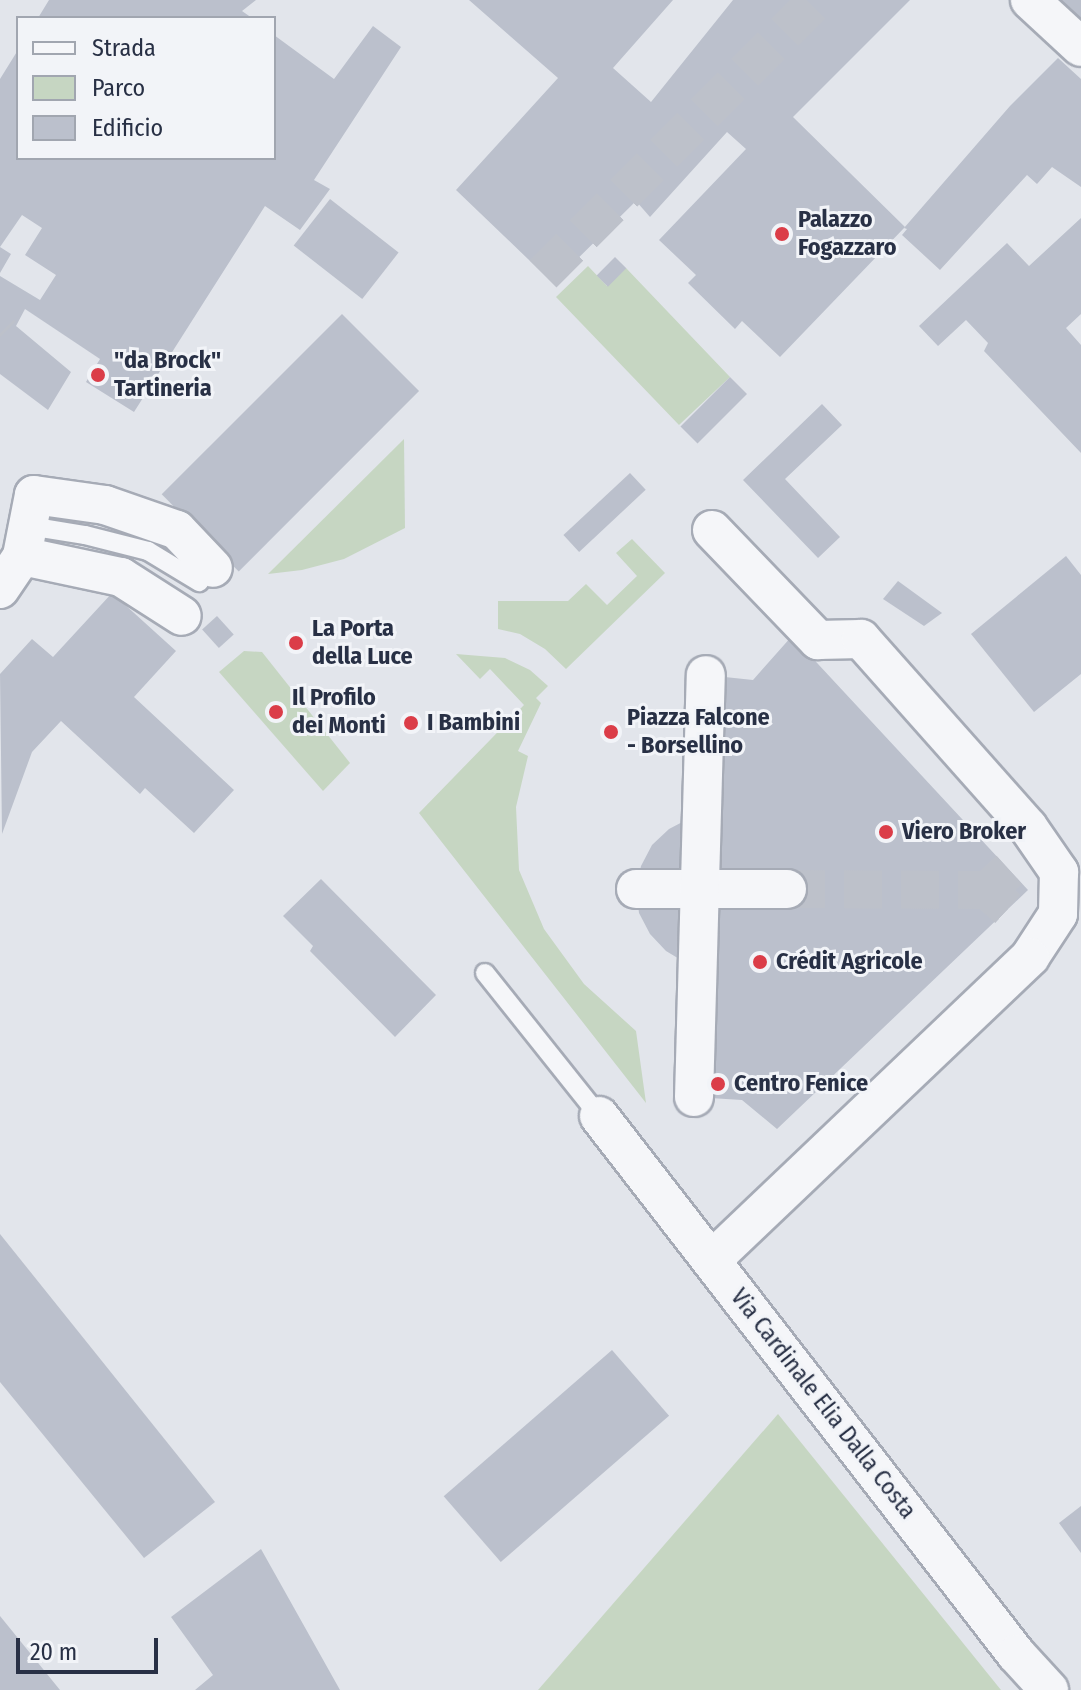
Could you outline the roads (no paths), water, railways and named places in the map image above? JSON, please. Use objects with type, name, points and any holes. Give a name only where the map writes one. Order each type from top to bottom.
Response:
[{"type":"street","points":[[1030,0],[1081,47]]},
{"type":"street","points":[[0,589],[17,533],[34,495],[105,505],[177,530],[206,575]]},
{"type":"street","points":[[712,530],[818,640],[861,639],[1028,827],[1059,872],[1058,914],[1030,957],[712,1260]]},
{"type":"street","points":[[17,533],[121,577],[182,616]]},
{"type":"street","points":[[694,1097],[706,675]]},
{"type":"street","points":[[636,889],[787,889]]},
{"type":"street","name":"Via Cardinale Elia Dalla Costa","points":[[599,1116],[1016,1654],[1049,1690]]},
{"type":"lane","points":[[485,973],[599,1116]]},
{"type":"tunnel","points":[[543,274],[817,0]]},
{"type":"tunnel","points":[[1008,909],[987,890],[1009,870]]},
{"type":"tunnel","points":[[787,889],[987,890]]},
{"type":"place","name":"Palazzo Fogazzaro","points":[[782,234]]},
{"type":"place","name":"\"da Brock\" Tartineria","points":[[98,375]]},
{"type":"place","name":"La Porta della Luce","points":[[296,643]]},
{"type":"place","name":"Il Profilo dei Monti","points":[[276,712]]},
{"type":"place","name":"I Bambini","points":[[411,723]]},
{"type":"place","name":"Piazza Falcone - Borsellino","points":[[611,732]]},
{"type":"place","name":"Viero Broker","points":[[886,832]]},
{"type":"place","name":"Crédit Agricole","points":[[760,962]]},
{"type":"place","name":"Centro Fenice","points":[[718,1084]]}]
